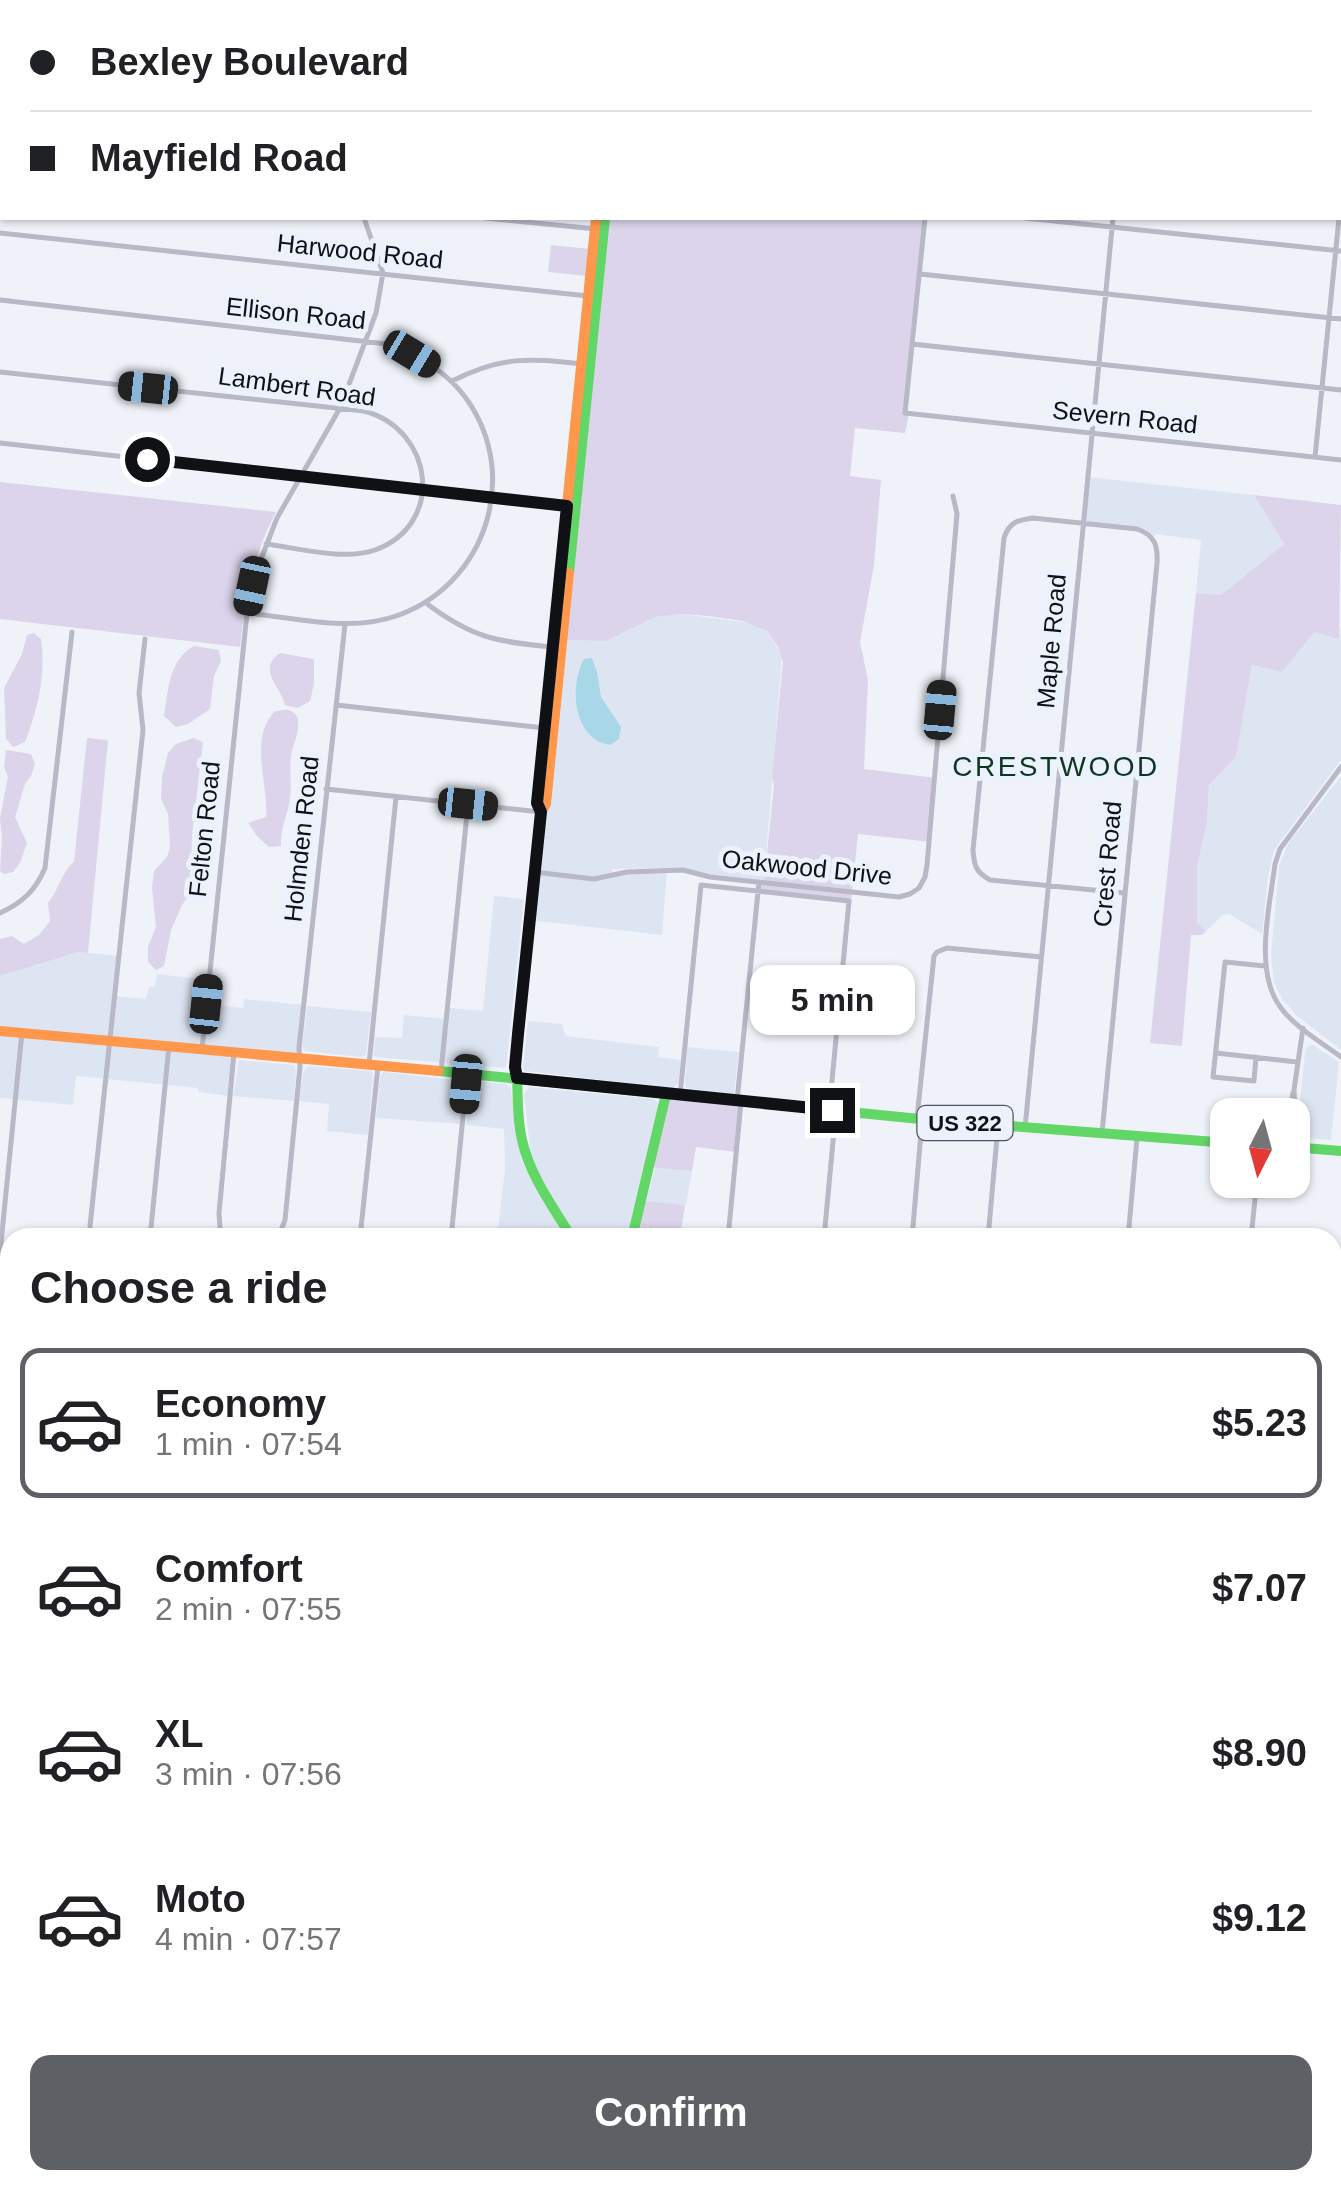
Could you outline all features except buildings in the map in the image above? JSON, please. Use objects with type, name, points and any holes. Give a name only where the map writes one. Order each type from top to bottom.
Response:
[{"type":"main road","points":[[566,1228],[527,1157],[520,1132],[515,1067],[541,812],[546,804],[549,729],[598,226]]},
{"type":"main road","name":"US 322","points":[[0,1030],[998,1126],[1210,1142]]},
{"type":"main road","points":[[634,1228],[666,1094]]},
{"type":"main road","points":[[1310,1147],[1341,1150]]},
{"type":"street","points":[[365,220],[382,273]]},
{"type":"street","points":[[513,220],[598,226]]},
{"type":"street","points":[[925,220],[912,344],[1341,390]]},
{"type":"street","points":[[1044,220],[1338,250]]},
{"type":"street","name":"Maple Road","points":[[1024,1128],[1113,220]]},
{"type":"street","points":[[1315,457],[1339,220]]},
{"type":"street","name":"Harwood Road","points":[[0,232],[592,296]]},
{"type":"street","name":"Felton Road","points":[[202,1049],[247,613],[277,518],[340,408],[367,341],[380,297],[382,273]]},
{"type":"street","points":[[920,274],[1341,319]]},
{"type":"street","name":"Ellison Road","points":[[0,300],[387,344],[412,354],[451,381],[482,427],[491,458],[491,497],[484,532],[475,552],[450,583],[426,603]]},
{"type":"street","name":"Severn Road","points":[[912,344],[905,414],[1341,460]]},
{"type":"street","points":[[451,381],[502,361],[534,359],[586,364]]},
{"type":"street","name":"Lambert Road","points":[[0,372],[372,413],[410,440],[422,471],[422,490]]},
{"type":"street","points":[[0,443],[571,506]]},
{"type":"street","points":[[266,544],[350,554],[376,549],[393,540],[410,523],[422,490]]},
{"type":"street","name":"Oakwood Drive","points":[[534,872],[594,879],[627,872],[677,870],[899,897],[913,893],[923,882],[929,846],[957,514],[953,496]]},
{"type":"street","points":[[1083,524],[1034,518],[1016,521],[1007,528],[974,866],[990,880],[1124,894]]},
{"type":"street","name":"Crest Road","points":[[1083,524],[1137,529],[1152,538],[1157,554],[1102,1135]]},
{"type":"street","points":[[247,613],[344,624],[384,620],[426,603],[476,635],[557,648]]},
{"type":"street","name":"Holmden Road","points":[[281,1228],[344,624]]},
{"type":"street","points":[[0,913],[27,897],[45,868],[72,632]]},
{"type":"street","points":[[90,1228],[143,730],[139,693],[145,639]]},
{"type":"street","points":[[336,705],[549,729]]},
{"type":"street","points":[[1341,767],[1280,850],[1275,864],[1266,966],[1275,999],[1286,1014],[1341,1057]]},
{"type":"street","points":[[326,790],[541,812]]},
{"type":"street","points":[[361,1228],[396,797]]},
{"type":"street","points":[[441,1071],[468,804]]},
{"type":"street","points":[[729,1228],[758,882]]},
{"type":"street","points":[[680,1095],[701,886],[849,901],[830,1102],[835,1120],[825,1228]]},
{"type":"street","points":[[913,1228],[932,962],[937,952],[947,948],[1041,957]]},
{"type":"street","points":[[1256,1057],[1254,1081],[1213,1077],[1224,962],[1266,966]]},
{"type":"street","points":[[1292,1098],[1303,1028]]},
{"type":"street","points":[[2,1228],[22,1032]]},
{"type":"street","points":[[151,1228],[170,1045]]},
{"type":"street","points":[[220,1228],[218,1213],[234,1052]]},
{"type":"street","points":[[1216,1053],[1298,1062]]},
{"type":"street","points":[[452,1228],[468,1073]]},
{"type":"street","points":[[1294,1090],[1294,1098]]},
{"type":"street","points":[[989,1228],[998,1126]]},
{"type":"street","points":[[1129,1228],[1137,1138]]},
{"type":"street","points":[[1252,1228],[1255,1198]]},
{"type":"shaded area","points":[[605,220],[925,220],[905,433],[855,428],[850,476],[881,480],[874,565],[860,642],[868,680],[864,769],[936,778],[931,842],[858,834],[851,903],[758,891],[759,882],[764,882],[783,662],[767,631],[743,621],[681,614],[655,617],[606,641],[562,640]]},
{"type":"shaded area","points":[[551,245],[590,249],[588,276],[548,272]]},
{"type":"shaded area","points":[[1087,477],[1254,495],[1284,544],[1221,595],[1196,593],[1201,540],[1155,534],[1152,538],[1137,529],[1083,524]]},
{"type":"shaded area","points":[[0,482],[276,512],[251,578],[240,647],[0,619]]},
{"type":"shaded area","points":[[1254,495],[1341,505],[1339,639],[1314,632],[1282,672],[1252,665],[1236,757],[1209,785],[1207,821],[1197,867],[1197,923],[1206,931],[1191,935],[1182,1046],[1150,1043],[1196,593],[1221,595],[1284,544]]},
{"type":"shaded area","points":[[681,614],[752,623],[767,631],[782,655],[764,882],[680,868],[612,869],[614,876],[667,871],[662,935],[529,920],[566,640],[606,641],[655,617]]},
{"type":"shaded area","points":[[1260,618],[1339,638],[1341,624],[1341,760],[1274,850],[1262,934],[1229,914],[1206,931],[1197,923],[1197,867],[1207,821],[1209,785],[1236,757]]},
{"type":"shaded area","points":[[34,633],[41,639],[40,692],[25,742],[13,747],[6,739],[4,688],[27,635]]},
{"type":"shaded area","points":[[194,646],[219,650],[221,661],[214,676],[210,709],[176,727],[164,716],[169,686],[179,659]]},
{"type":"shaded area","points":[[280,653],[314,659],[310,701],[298,708],[285,705],[270,672],[273,659]]},
{"type":"shaded area","points":[[275,711],[291,711],[298,726],[281,846],[269,847],[248,823],[266,817],[261,748],[267,722]]},
{"type":"shaded area","points":[[87,738],[108,740],[88,953],[79,952],[0,976],[0,939],[12,936],[24,944],[39,935],[50,921],[48,903],[74,862]]},
{"type":"shaded area","points":[[193,738],[203,742],[192,835],[190,894],[171,930],[164,966],[156,970],[148,962],[148,947],[156,927],[152,887],[154,871],[167,857],[170,847],[168,814],[161,799],[162,777],[168,753],[176,744]]},
{"type":"shaded area","points":[[6,750],[31,754],[35,764],[15,817],[27,843],[20,863],[13,872],[4,874],[0,871],[0,818],[8,777],[4,767]]},
{"type":"shaded area","points":[[1341,776],[1341,1050],[1282,999],[1274,983],[1271,954],[1279,866],[1288,844]]},
{"type":"shaded area","points":[[494,896],[524,899],[506,1068],[375,1057],[375,1037],[402,1038],[404,1015],[448,1019],[450,1008],[483,1011]]},
{"type":"shaded area","points":[[79,952],[119,956],[115,996],[146,999],[149,987],[155,986],[157,974],[209,980],[207,1004],[243,1008],[244,999],[304,1005],[298,1058],[235,1052],[230,1096],[198,1092],[198,1088],[76,1076],[73,1105],[0,1098],[0,976]]},
{"type":"shaded area","points":[[307,1006],[371,1012],[366,1055],[304,1051]]},
{"type":"shaded area","points":[[528,1021],[562,1024],[566,1036],[659,1047],[658,1057],[681,1060],[678,1084],[673,1088],[525,1071]]},
{"type":"shaded area","points":[[1313,1045],[1339,1062],[1331,1140],[1310,1138],[1310,1098],[1300,1098],[1307,1047]]},
{"type":"shaded area","points":[[687,1047],[739,1052],[734,1094],[686,1088]]},
{"type":"shaded area","points":[[239,1060],[294,1065],[294,1101],[233,1096]]},
{"type":"shaded area","points":[[308,1066],[373,1073],[368,1135],[327,1131],[329,1104],[299,1101],[303,1072]]},
{"type":"shaded area","points":[[383,1072],[463,1081],[460,1124],[376,1118]]},
{"type":"shaded area","points":[[470,1083],[506,1084],[511,1088],[522,1161],[559,1228],[498,1228],[505,1169],[504,1129],[466,1125]]},
{"type":"shaded area","points":[[529,1087],[654,1099],[660,1104],[634,1228],[566,1228],[536,1179],[525,1150],[530,1148],[524,1094]]},
{"type":"shaded area","points":[[666,1094],[741,1102],[736,1152],[696,1147],[692,1171],[650,1167]]},
{"type":"shaded area","points":[[655,1167],[692,1171],[686,1205],[646,1202]]},
{"type":"shaded area","points":[[641,1201],[685,1205],[681,1228],[634,1228]]},
{"type":"water","points":[[592,658],[601,697],[621,727],[619,739],[610,745],[588,733],[577,710],[579,670],[584,659]]},
{"type":"traffic: fast","points":[[569,573],[605,220]]},
{"type":"traffic: fast","points":[[439,1071],[920,1119],[1210,1142]]},
{"type":"traffic: fast","points":[[517,1077],[519,1124],[526,1153],[566,1228]]},
{"type":"traffic: fast","points":[[634,1228],[666,1094]]},
{"type":"traffic: fast","points":[[1310,1148],[1341,1151]]},
{"type":"traffic: slow","points":[[541,812],[537,803],[596,220]]},
{"type":"traffic: slow","points":[[517,1077],[541,812],[546,804],[569,573]]},
{"type":"traffic: slow","points":[[0,1031],[439,1071]]},
{"type":"district","name":"CRESTWOOD","points":[[1056,766]]},
{"type":"route","points":[[147,459],[567,506],[537,803],[541,812],[517,1078],[832,1110]]}]
